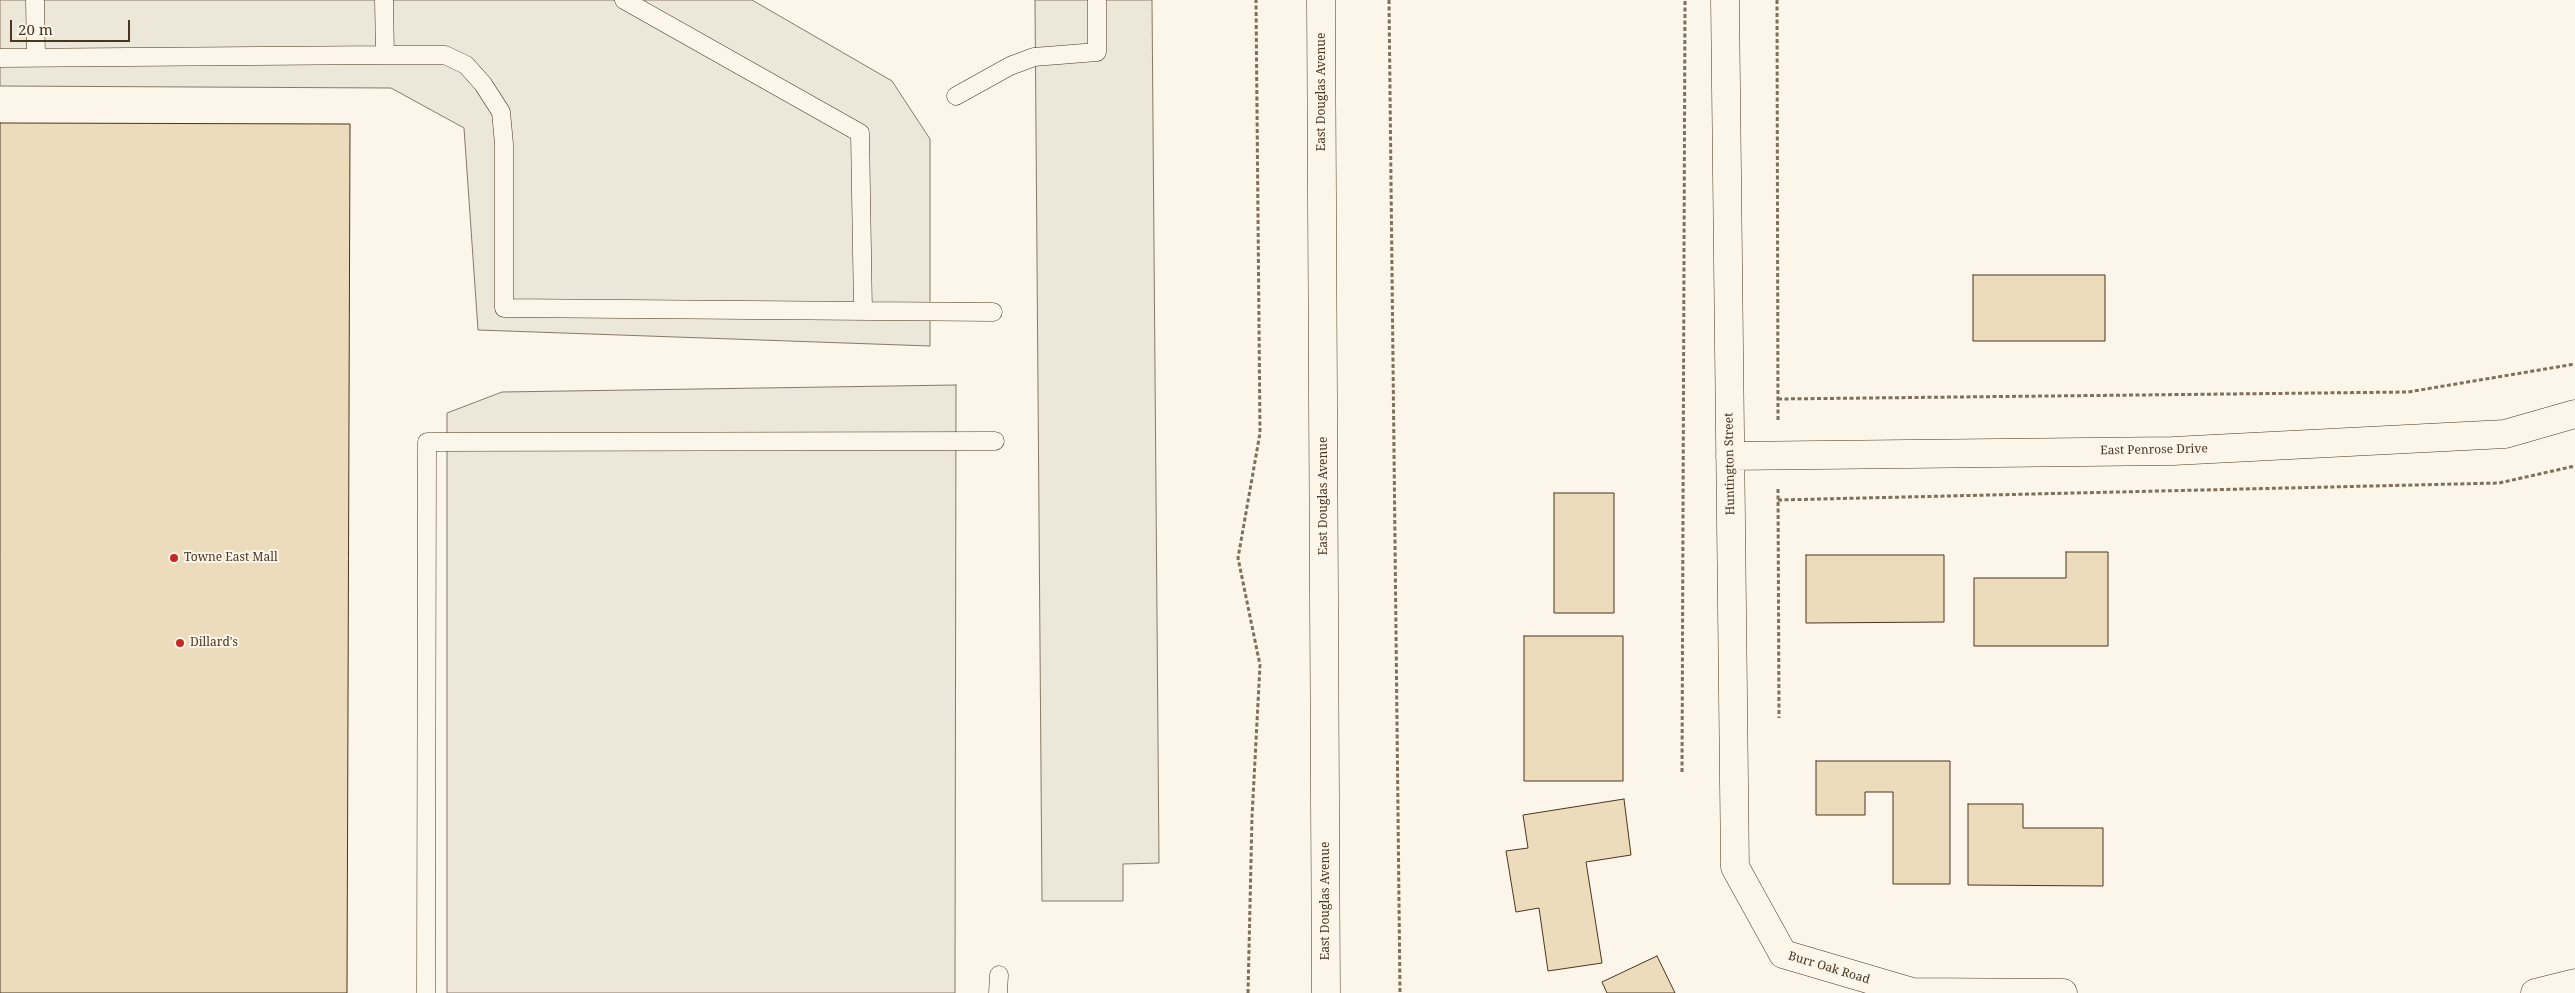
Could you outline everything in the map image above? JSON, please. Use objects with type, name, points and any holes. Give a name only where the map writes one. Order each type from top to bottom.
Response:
[{"type":"street","name":"East Douglas Avenue","points":[[1321,0],[1326,993]]},
{"type":"street","name":"Huntington Street","points":[[1725,0],[1735,867],[1764,920]]},
{"type":"street","name":"East Penrose Drive","points":[[1730,456],[2173,451],[2505,434],[2575,414]]},
{"type":"street","name":"Burr Oak Road","points":[[1764,920],[1783,954],[1912,992],[2063,993]]},
{"type":"street","points":[[2535,993],[2575,983]]},
{"type":"lane","points":[[35,0],[36,57]]},
{"type":"lane","points":[[384,0],[385,55]]},
{"type":"lane","points":[[624,0],[860,133],[863,311]]},
{"type":"lane","points":[[956,96],[1010,66],[1034,57],[1097,52],[1097,0]]},
{"type":"lane","points":[[0,58],[445,55],[466,65],[483,84],[502,112],[504,144],[504,308],[993,312]]},
{"type":"lane","points":[[426,993],[427,442],[995,441]]},
{"type":"lane","points":[[998,993],[999,975]]},
{"type":"path","points":[[1248,993],[1252,817],[1260,665],[1238,558],[1260,433],[1256,0]]},
{"type":"path","points":[[1388,0],[1400,993]]},
{"type":"path","points":[[1682,772],[1685,0]]},
{"type":"path","points":[[1777,0],[1779,718]]},
{"type":"path","points":[[1778,399],[2408,392],[2575,364]]},
{"type":"path","points":[[1778,500],[2499,483],[2575,466]]},
{"type":"shaded area","points":[[0,0],[752,0],[892,81],[930,139],[930,346],[478,330],[464,128],[391,88],[0,86]]},
{"type":"shaded area","points":[[1035,0],[1152,0],[1159,863],[1123,864],[1123,901],[1042,901]]},
{"type":"shaded area","points":[[956,385],[955,993],[447,993],[447,413],[502,392]]},
{"type":"building","name":"Towne East Mall","points":[[0,123],[350,124],[347,993],[0,993]]},
{"type":"building","points":[[1973,275],[2105,275],[2105,341],[1973,341]]},
{"type":"building","points":[[1554,493],[1614,493],[1614,613],[1554,613]]},
{"type":"building","points":[[2066,552],[2108,552],[2108,646],[1974,646],[1974,578],[2066,578]]},
{"type":"building","points":[[1806,555],[1944,555],[1944,622],[1806,623]]},
{"type":"building","points":[[1524,636],[1623,636],[1623,781],[1524,781]]},
{"type":"building","points":[[1816,761],[1950,761],[1950,884],[1893,884],[1893,792],[1865,792],[1865,815],[1816,815]]},
{"type":"building","points":[[1624,799],[1631,855],[1586,862],[1602,963],[1548,971],[1539,908],[1516,912],[1506,851],[1528,848],[1523,815]]},
{"type":"building","points":[[1968,804],[2023,804],[2023,828],[2103,828],[2103,886],[1968,885]]},
{"type":"building","points":[[1657,956],[1675,993],[1607,993],[1602,982]]},
{"type":"place","name":"Towne East Mall","points":[[174,558]]},
{"type":"place","name":"Dillard's","points":[[180,643]]}]
